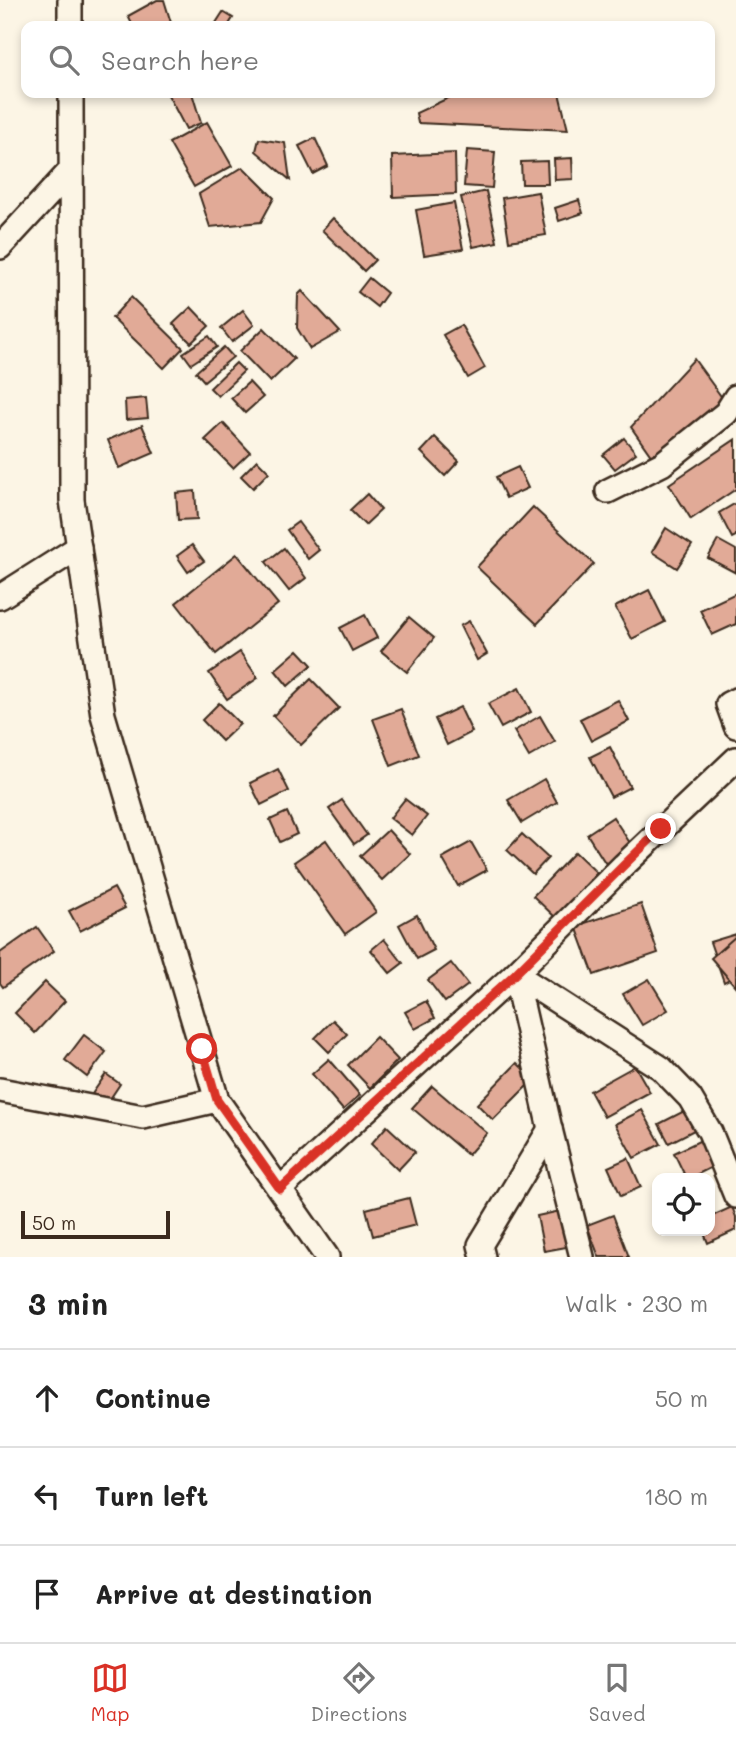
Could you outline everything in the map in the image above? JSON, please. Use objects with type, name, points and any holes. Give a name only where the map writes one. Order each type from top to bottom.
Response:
[{"type":"street","points":[[70,0],[70,21]]},
{"type":"street","points":[[71,98],[72,500],[103,715],[217,1100],[327,1257]]},
{"type":"street","points":[[0,247],[71,170]]},
{"type":"street","points":[[608,491],[662,464],[733,414]]},
{"type":"street","points":[[0,597],[79,547]]},
{"type":"street","points":[[736,700],[729,705],[736,726]]},
{"type":"street","points":[[280,1189],[515,974],[736,758]]},
{"type":"street","points":[[515,974],[582,1257]]},
{"type":"street","points":[[515,974],[661,1068],[690,1098],[710,1132],[736,1196]]},
{"type":"street","points":[[0,1090],[143,1117],[217,1100]]},
{"type":"street","points":[[482,1257],[480,1245],[550,1129]]},
{"type":"building","points":[[157,0],[164,0],[170,21],[130,21],[128,16]]},
{"type":"building","points":[[223,12],[233,18],[231,21],[217,21]]},
{"type":"building","points":[[170,98],[194,98],[201,123],[186,129]]},
{"type":"building","points":[[448,98],[560,98],[568,130],[418,123],[416,113]]},
{"type":"building","points":[[207,122],[232,166],[194,187],[169,143]]},
{"type":"building","points":[[315,138],[328,166],[313,174],[299,146]]},
{"type":"building","points":[[259,139],[285,143],[290,180],[256,151]]},
{"type":"building","points":[[467,150],[495,152],[492,188],[464,186]]},
{"type":"building","points":[[455,153],[456,194],[393,197],[392,156]]},
{"type":"building","points":[[572,158],[573,179],[555,180],[554,159]]},
{"type":"building","points":[[547,161],[548,184],[522,184],[521,162]]},
{"type":"building","points":[[243,167],[274,198],[261,222],[210,227],[199,194]]},
{"type":"building","points":[[486,191],[497,242],[473,247],[461,197]]},
{"type":"building","points":[[538,192],[546,235],[509,241],[502,198]]},
{"type":"building","points":[[579,200],[583,213],[559,221],[555,208]]},
{"type":"building","points":[[454,203],[463,249],[424,255],[416,210]]},
{"type":"building","points":[[333,218],[375,260],[364,271],[322,230]]},
{"type":"building","points":[[369,278],[387,293],[377,307],[358,292]]},
{"type":"building","points":[[302,291],[340,332],[310,349],[297,328],[298,295]]},
{"type":"building","points":[[131,297],[183,348],[164,368],[112,318]]},
{"type":"building","points":[[191,307],[209,326],[191,343],[173,324]]},
{"type":"building","points":[[243,310],[254,325],[232,342],[221,328]]},
{"type":"building","points":[[461,325],[485,368],[468,378],[443,335]]},
{"type":"building","points":[[264,328],[294,359],[270,382],[240,351]]},
{"type":"building","points":[[209,336],[217,347],[191,364],[183,353]]},
{"type":"building","points":[[224,347],[233,357],[204,381],[196,372]]},
{"type":"building","points":[[694,359],[736,417],[661,470],[631,427]]},
{"type":"building","points":[[236,363],[244,371],[218,396],[210,388]]},
{"type":"building","points":[[249,382],[263,397],[245,413],[231,398]]},
{"type":"building","points":[[146,398],[148,418],[126,420],[125,400]]},
{"type":"building","points":[[223,423],[250,452],[233,468],[205,440]]},
{"type":"building","points":[[142,425],[154,453],[119,468],[108,440]]},
{"type":"building","points":[[435,437],[459,461],[445,476],[421,452]]},
{"type":"building","points":[[624,438],[636,453],[615,469],[603,455]]},
{"type":"building","points":[[736,439],[736,489],[691,519],[669,484]]},
{"type":"building","points":[[257,460],[269,472],[253,488],[241,476]]},
{"type":"building","points":[[518,467],[528,488],[506,498],[496,477]]},
{"type":"building","points":[[195,491],[197,519],[178,520],[176,493]]},
{"type":"building","points":[[367,494],[381,510],[365,525],[350,510]]},
{"type":"building","points":[[736,503],[736,536],[732,538],[719,513]]},
{"type":"building","points":[[533,507],[594,564],[537,624],[477,567]]},
{"type":"building","points":[[298,522],[319,550],[308,559],[287,530]]},
{"type":"building","points":[[666,528],[692,545],[677,568],[652,552]]},
{"type":"building","points":[[718,540],[736,550],[736,573],[708,558]]},
{"type":"building","points":[[192,545],[204,561],[188,572],[177,556]]},
{"type":"building","points":[[284,548],[306,578],[289,591],[266,562]]},
{"type":"building","points":[[237,554],[278,604],[216,654],[176,603]]},
{"type":"building","points":[[649,590],[665,622],[632,639],[615,607]]},
{"type":"building","points":[[736,593],[736,624],[712,635],[700,610]]},
{"type":"building","points":[[365,615],[377,638],[352,651],[340,628]]},
{"type":"building","points":[[409,617],[434,638],[407,672],[381,651]]},
{"type":"building","points":[[469,621],[487,654],[477,660],[460,626]]},
{"type":"building","points":[[298,650],[312,665],[288,686],[275,670]]},
{"type":"building","points":[[240,652],[258,678],[227,699],[209,673]]},
{"type":"building","points":[[311,679],[339,708],[301,745],[273,716]]},
{"type":"building","points":[[519,688],[531,712],[501,728],[488,704]]},
{"type":"building","points":[[618,700],[629,721],[591,741],[580,719]]},
{"type":"building","points":[[219,703],[240,724],[222,741],[202,720]]},
{"type":"building","points":[[460,707],[472,732],[447,745],[435,719]]},
{"type":"building","points":[[401,709],[419,755],[391,766],[373,719]]},
{"type":"building","points":[[540,716],[555,742],[529,757],[514,731]]},
{"type":"building","points":[[610,747],[630,787],[611,797],[590,757]]},
{"type":"building","points":[[278,769],[289,791],[261,805],[250,783]]},
{"type":"building","points":[[544,779],[557,802],[522,823],[508,800]]},
{"type":"building","points":[[405,799],[427,816],[412,835],[390,818]]},
{"type":"building","points":[[342,800],[367,835],[354,844],[329,809]]},
{"type":"building","points":[[287,812],[297,834],[280,842],[270,820]]},
{"type":"building","points":[[613,817],[632,846],[606,864],[587,834]]},
{"type":"building","points":[[388,830],[410,854],[382,880],[360,856]]},
{"type":"building","points":[[522,834],[548,858],[533,874],[507,850]]},
{"type":"building","points":[[326,840],[376,912],[345,934],[294,862]]},
{"type":"building","points":[[471,842],[487,870],[458,886],[442,858]]},
{"type":"building","points":[[575,852],[597,873],[556,918],[533,896]]},
{"type":"building","points":[[114,888],[125,908],[80,931],[69,911]]},
{"type":"building","points":[[641,904],[658,953],[594,975],[576,926]]},
{"type":"building","points":[[417,915],[434,950],[417,959],[399,925]]},
{"type":"building","points":[[37,927],[54,951],[3,987],[0,983],[0,953]]},
{"type":"building","points":[[736,934],[736,975],[724,982],[710,942]]},
{"type":"building","points":[[736,936],[736,987],[711,958]]},
{"type":"building","points":[[384,939],[403,963],[390,973],[371,950]]},
{"type":"building","points":[[451,963],[468,985],[445,1002],[428,980]]},
{"type":"building","points":[[649,979],[668,1010],[642,1025],[623,994]]},
{"type":"building","points":[[45,982],[65,1001],[35,1033],[15,1013]]},
{"type":"building","points":[[426,1001],[435,1018],[415,1029],[405,1012]]},
{"type":"building","points":[[333,1020],[347,1034],[329,1052],[315,1038]]},
{"type":"building","points":[[84,1035],[106,1052],[87,1077],[65,1060]]},
{"type":"building","points":[[376,1037],[398,1060],[370,1088],[348,1065]]},
{"type":"building","points":[[329,1059],[360,1095],[343,1110],[312,1074]]},
{"type":"building","points":[[517,1063],[534,1079],[493,1120],[477,1104]]},
{"type":"building","points":[[635,1066],[650,1092],[604,1117],[590,1091]]},
{"type":"building","points":[[106,1074],[120,1084],[106,1105],[92,1094]]},
{"type":"building","points":[[432,1086],[487,1133],[468,1155],[412,1108]]},
{"type":"building","points":[[690,1108],[700,1127],[669,1143],[659,1124]]},
{"type":"building","points":[[642,1110],[661,1144],[634,1158],[615,1124]]},
{"type":"building","points":[[387,1126],[415,1152],[398,1170],[371,1144]]},
{"type":"building","points":[[701,1140],[714,1166],[700,1173],[684,1173],[674,1153]]},
{"type":"building","points":[[628,1158],[641,1187],[621,1196],[608,1167]]},
{"type":"building","points":[[409,1198],[416,1225],[373,1236],[366,1209]]},
{"type":"building","points":[[732,1207],[736,1217],[736,1230],[708,1243],[705,1236],[715,1236],[715,1215]]},
{"type":"building","points":[[565,1210],[572,1246],[544,1251],[537,1216]]},
{"type":"building","points":[[613,1215],[629,1257],[599,1257],[587,1225]]},
{"type":"route","points":[[202,1049],[217,1100],[280,1189],[515,974],[661,829]]}]
